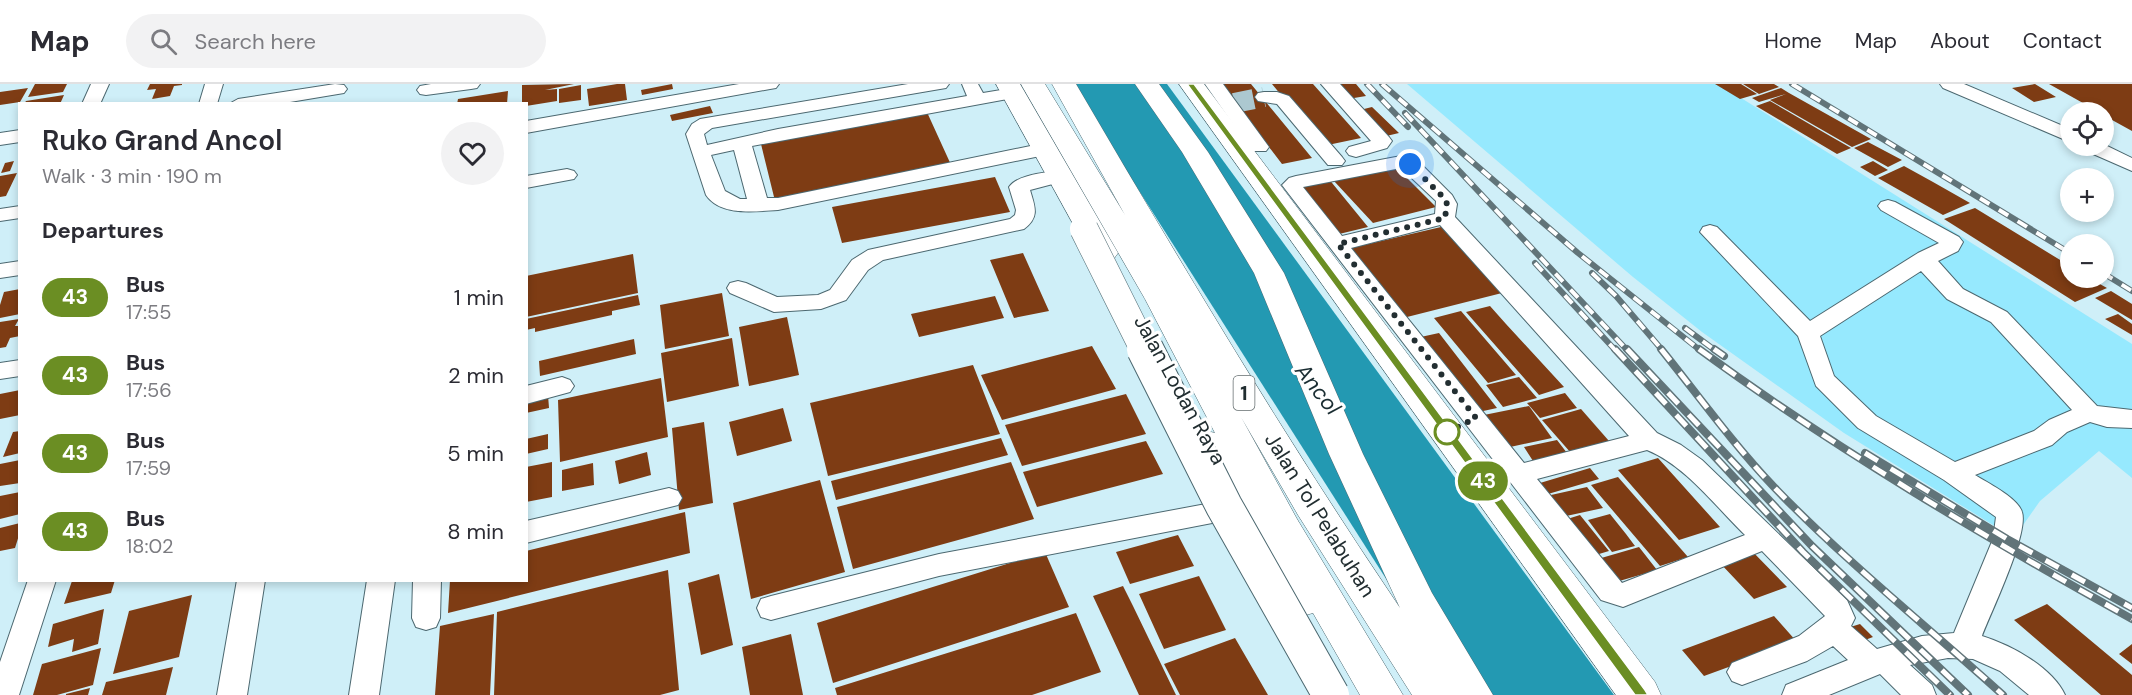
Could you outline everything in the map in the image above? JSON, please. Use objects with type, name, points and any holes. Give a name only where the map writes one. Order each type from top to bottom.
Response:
[{"type":"highway","name":"Jalan Tol Pelabuhan","points":[[1064,84],[1179,286],[1293,475],[1435,695]]},
{"type":"highway","points":[[1147,84],[1196,152],[1269,273],[1346,454],[1413,595],[1472,695]]},
{"type":"highway","points":[[1191,84],[1232,114],[1389,330],[1640,695]]},
{"type":"highway","name":"Jalan Tol Pelabuhan","points":[[1018,87],[1160,299],[1284,529],[1382,695]]},
{"type":"highway","name":"Jalan Lodan Raya","points":[[1018,87],[1045,149],[1065,185],[1254,524],[1356,695]]},
{"type":"highway","points":[[1065,185],[1084,229],[1224,506],[1331,695]]},
{"type":"street","points":[[92,102],[100,84]]},
{"type":"street","points":[[208,102],[214,84]]},
{"type":"street","points":[[426,92],[471,84]]},
{"type":"street","points":[[528,127],[727,89],[770,84]]},
{"type":"street","points":[[940,84],[707,123],[695,134],[716,195],[737,205],[778,204],[1045,149]]},
{"type":"street","points":[[1214,84],[1232,114],[1258,147]]},
{"type":"street","points":[[1330,84],[1382,141],[1380,144],[1356,151]]},
{"type":"street","points":[[1949,84],[2060,132]]},
{"type":"street","points":[[1983,84],[2060,115]]},
{"type":"street","points":[[700,152],[974,92],[1018,87]]},
{"type":"street","points":[[727,89],[732,119]]},
{"type":"street","points":[[254,102],[337,92]]},
{"type":"street","points":[[1264,97],[1277,97],[1283,100],[1335,161]]},
{"type":"street","points":[[0,139],[18,136]]},
{"type":"street","points":[[2114,139],[2132,147]]},
{"type":"street","points":[[742,143],[759,205]]},
{"type":"street","points":[[2113,156],[2132,165]]},
{"type":"street","points":[[1445,218],[1447,204],[1445,199],[1410,164],[1401,162],[1296,182],[1292,185],[1338,244],[1389,330],[1520,474],[1615,595],[1623,595],[1766,538]]},
{"type":"street","points":[[528,182],[567,175]]},
{"type":"street","points":[[738,288],[774,305],[822,302],[838,295],[860,265],[876,255],[1017,224],[1025,218],[1026,210],[1019,187],[1038,180],[1065,185]]},
{"type":"street","points":[[1808,333],[1926,258],[1952,246],[1952,242],[1888,206]]},
{"type":"street","points":[[0,215],[18,212]]},
{"type":"street","points":[[1338,244],[1445,218]]},
{"type":"street","points":[[1445,218],[1648,440],[1665,446],[1684,459],[1837,609],[1841,618],[1834,630],[1817,642],[1742,672]]},
{"type":"street","points":[[1710,232],[1808,333],[1824,380],[1867,422],[1953,473],[1997,502],[2010,514],[2007,539],[1964,644]]},
{"type":"street","points":[[1926,258],[1935,274],[1955,294],[1999,317],[2089,413],[2107,418],[2132,419]]},
{"type":"street","points":[[0,271],[18,268]]},
{"type":"street","points":[[0,371],[18,368]]},
{"type":"street","points":[[528,394],[562,386]]},
{"type":"street","points":[[1953,473],[2043,438],[2058,426],[2089,413]]},
{"type":"street","points":[[1520,474],[1648,440]]},
{"type":"street","points":[[528,532],[669,498]]},
{"type":"street","points":[[771,608],[939,565],[1246,507]]},
{"type":"street","points":[[4,695],[41,582]]},
{"type":"street","points":[[232,695],[251,582]]},
{"type":"street","points":[[364,695],[381,582]]},
{"type":"street","points":[[426,618],[427,582]]},
{"type":"street","points":[[1834,630],[1921,695]]},
{"type":"street","points":[[1797,695],[1878,661],[1964,644],[1995,653],[2022,671],[2050,695]]},
{"type":"shaded area","points":[[1407,84],[1719,84],[2132,344],[2132,478],[2099,451],[2040,501],[2014,538],[1844,433],[1702,332],[1633,277]]},
{"type":"water","name":"Ancol","points":[[1071,84],[1167,84],[1614,695],[1460,695]]},
{"type":"building","points":[[35,84],[67,84],[63,92],[28,97]]},
{"type":"building","points":[[150,84],[182,85],[174,86],[170,96],[152,99],[156,89],[147,90]]},
{"type":"building","points":[[574,84],[545,90],[557,89],[557,101],[528,106],[528,102],[522,102],[522,85]]},
{"type":"building","points":[[625,84],[627,100],[589,106],[587,89]]},
{"type":"building","points":[[672,84],[673,89],[642,95],[641,90]]},
{"type":"building","points":[[1221,84],[1251,84],[1312,158],[1282,164]]},
{"type":"building","points":[[1272,84],[1313,84],[1361,138],[1323,146]]},
{"type":"building","points":[[1334,84],[1356,84],[1366,96],[1348,99]]},
{"type":"building","points":[[1715,84],[1741,84],[1757,94],[1740,99]]},
{"type":"building","points":[[1743,84],[1774,84],[1779,87],[1759,94]]},
{"type":"building","points":[[2035,84],[2056,97],[2034,102],[2012,88]]},
{"type":"building","points":[[2049,84],[2132,84],[2132,131],[2114,121],[2114,102],[2081,102]]},
{"type":"building","points":[[581,85],[581,100],[559,103],[559,89]]},
{"type":"building","points":[[28,88],[20,102],[0,105],[0,92]]},
{"type":"building","points":[[1781,88],[1871,139],[1852,147],[1770,100],[1786,94],[1759,102],[1752,98]]},
{"type":"building","points":[[508,91],[507,102],[457,102],[458,99]]},
{"type":"building","points":[[64,95],[61,102],[26,101]]},
{"type":"building","points":[[1770,101],[1851,148],[1837,154],[1756,106]]},
{"type":"building","points":[[710,106],[713,113],[672,121],[670,115]]},
{"type":"building","points":[[1372,107],[1399,133],[1382,137],[1356,111]]},
{"type":"building","points":[[926,110],[952,167],[775,201],[760,140]]},
{"type":"building","points":[[1868,142],[1902,160],[1888,167],[1854,148]]},
{"type":"building","points":[[14,161],[10,171],[1,173],[5,163]]},
{"type":"building","points":[[1873,161],[1888,170],[1875,176],[1860,167]]},
{"type":"building","points":[[1395,166],[1436,207],[1373,223],[1334,181]]},
{"type":"building","points":[[1904,166],[1970,203],[1943,215],[1878,178]]},
{"type":"building","points":[[17,173],[6,196],[0,197],[0,176]]},
{"type":"building","points":[[995,177],[1010,212],[842,243],[832,207]]},
{"type":"building","points":[[1328,178],[1368,227],[1335,235],[1296,185]]},
{"type":"building","points":[[1975,208],[2060,260],[2060,288],[2107,288],[2075,302],[1944,219]]},
{"type":"building","points":[[1441,227],[1502,293],[1407,317],[1351,248]]},
{"type":"building","points":[[1023,253],[1049,311],[1014,318],[990,260]]},
{"type":"building","points":[[633,254],[638,293],[528,317],[528,276]]},
{"type":"building","points":[[18,289],[18,314],[0,318],[0,305],[4,292]]},
{"type":"building","points":[[2111,291],[2132,304],[2132,320],[2095,298]]},
{"type":"building","points":[[722,293],[729,336],[665,349],[660,305]]},
{"type":"building","points":[[638,295],[640,305],[612,311],[612,315],[535,332],[535,328],[528,330],[528,319]]},
{"type":"building","points":[[995,296],[1004,318],[919,337],[911,314]]},
{"type":"building","points":[[1490,306],[1564,387],[1539,395],[1466,312]]},
{"type":"building","points":[[1461,311],[1516,375],[1488,383],[1434,318]]},
{"type":"building","points":[[2118,314],[2132,324],[2132,335],[2105,319]]},
{"type":"building","points":[[787,317],[799,375],[749,386],[739,327]]},
{"type":"building","points":[[18,319],[15,326],[18,326],[18,336],[10,338],[6,347],[0,348],[0,322]]},
{"type":"building","points":[[1439,333],[1497,408],[1474,413],[1416,338]]},
{"type":"building","points":[[732,338],[739,386],[667,402],[661,353]]},
{"type":"building","points":[[634,339],[636,354],[540,376],[539,361]]},
{"type":"building","points":[[1092,346],[1116,389],[1002,420],[981,375]]},
{"type":"building","points":[[973,365],[1000,434],[828,476],[810,403]]},
{"type":"building","points":[[1519,377],[1537,398],[1503,407],[1486,385]]},
{"type":"building","points":[[661,378],[668,437],[560,462],[558,400]]},
{"type":"building","points":[[18,390],[18,415],[0,419],[0,394]]},
{"type":"building","points":[[1565,393],[1577,408],[1540,418],[1527,403]]},
{"type":"building","points":[[1126,394],[1146,434],[1022,466],[1005,425]]},
{"type":"building","points":[[548,395],[549,408],[528,413],[528,400]]},
{"type":"building","points":[[1529,406],[1552,438],[1501,449],[1479,416]]},
{"type":"building","points":[[783,408],[792,441],[737,456],[729,422]]},
{"type":"building","points":[[1581,409],[1609,441],[1571,453],[1542,420]]},
{"type":"building","points":[[704,422],[713,503],[679,510],[672,428]]},
{"type":"building","points":[[18,431],[18,453],[3,457],[13,432]]},
{"type":"building","points":[[548,434],[548,449],[528,454],[528,439]]},
{"type":"building","points":[[1001,438],[1008,455],[836,500],[831,481]]},
{"type":"building","points":[[1557,440],[1567,453],[1533,461],[1524,447]]},
{"type":"building","points":[[1146,441],[1163,474],[1037,507],[1023,472]]},
{"type":"building","points":[[647,452],[651,475],[619,484],[615,461]]},
{"type":"building","points":[[1658,458],[1720,527],[1679,540],[1618,470]]},
{"type":"building","points":[[18,460],[18,483],[0,486],[0,464]]},
{"type":"building","points":[[552,462],[552,497],[528,502],[528,467]]},
{"type":"building","points":[[1011,462],[1034,519],[853,569],[837,507]]},
{"type":"building","points":[[593,463],[594,485],[562,491],[562,470]]},
{"type":"building","points":[[1590,468],[1599,479],[1548,494],[1540,483]]},
{"type":"building","points":[[1618,477],[1688,557],[1660,566],[1591,485]]},
{"type":"building","points":[[820,480],[845,572],[751,599],[733,503]]},
{"type":"building","points":[[1587,487],[1603,508],[1557,518],[1542,497]]},
{"type":"building","points":[[18,492],[18,514],[0,519],[0,496]]},
{"type":"building","points":[[685,512],[690,553],[448,613],[450,582],[528,582],[528,551]]},
{"type":"building","points":[[1610,514],[1635,546],[1612,552],[1588,520]]},
{"type":"building","points":[[1580,515],[1609,551],[1589,557],[1561,521]]},
{"type":"building","points":[[18,524],[18,538],[15,548],[0,551],[0,528]]},
{"type":"building","points":[[1178,535],[1194,566],[1130,584],[1116,552]]},
{"type":"building","points":[[1639,547],[1657,570],[1609,584],[1591,561]]},
{"type":"building","points":[[1751,550],[1787,587],[1754,599],[1719,562]]},
{"type":"building","points":[[1045,552],[1069,607],[833,683],[817,623]]},
{"type":"building","points":[[668,570],[679,690],[660,695],[494,695],[497,612]]},
{"type":"building","points":[[719,574],[733,645],[701,655],[688,583]]},
{"type":"building","points":[[1199,576],[1226,630],[1164,649],[1139,594]]},
{"type":"building","points":[[72,582],[114,582],[111,593],[64,604]]},
{"type":"building","points":[[1123,586],[1176,695],[1139,695],[1093,596]]},
{"type":"building","points":[[192,595],[179,657],[113,674],[129,611]]},
{"type":"building","points":[[2047,604],[2132,675],[2132,695],[2101,695],[2014,620]]},
{"type":"building","points":[[104,609],[98,644],[72,652],[74,639],[48,647],[53,624]]},
{"type":"building","points":[[1076,613],[1101,672],[1032,695],[837,695],[835,688]]},
{"type":"building","points":[[494,614],[490,695],[435,695],[440,626]]},
{"type":"building","points":[[1774,616],[1797,642],[1704,676],[1682,650]]},
{"type":"building","points":[[1860,624],[1873,637],[1857,643],[1844,629]]},
{"type":"building","points":[[791,634],[803,695],[750,695],[742,647]]},
{"type":"building","points":[[1235,638],[1268,695],[1180,695],[1164,664]]},
{"type":"building","points":[[2132,644],[2132,664],[2119,654]]},
{"type":"building","points":[[101,648],[93,685],[57,695],[33,695],[42,664]]},
{"type":"building","points":[[173,667],[166,695],[102,695],[106,682]]},
{"type":"building","points":[[90,688],[88,695],[66,695],[66,694]]},
{"type":"tunnel","points":[[1234,103],[1264,97]]},
{"type":"railway","points":[[1367,84],[1408,127]]},
{"type":"railway","points":[[1382,84],[1578,253],[1701,351]]},
{"type":"railway","points":[[1792,84],[2060,247]]},
{"type":"railway","points":[[1405,113],[1628,351]]},
{"type":"railway","points":[[1535,263],[1616,351]]},
{"type":"railway","points":[[1592,273],[1616,296],[1663,351]]},
{"type":"railway","points":[[2114,280],[2132,291]]},
{"type":"railway","points":[[1685,328],[1716,351]]},
{"type":"railway","points":[[1615,349],[1803,552],[1950,695]]},
{"type":"railway","points":[[1627,349],[1812,546],[1968,695]]},
{"type":"railway","points":[[1661,349],[1730,437],[1774,487],[1858,567],[2003,695]]},
{"type":"railway","points":[[1699,349],[1804,422],[1911,491],[2132,619]]},
{"type":"railway","points":[[1714,349],[1724,356]]},
{"type":"railway","points":[[1865,453],[2007,539],[2132,608]]},
{"type":"bus line","name":"43","points":[[1191,84],[1640,695]]},
{"type":"route","points":[[1410,164],[1445,199],[1447,204],[1445,218],[1338,244],[1476,418],[1447,432]]}]
